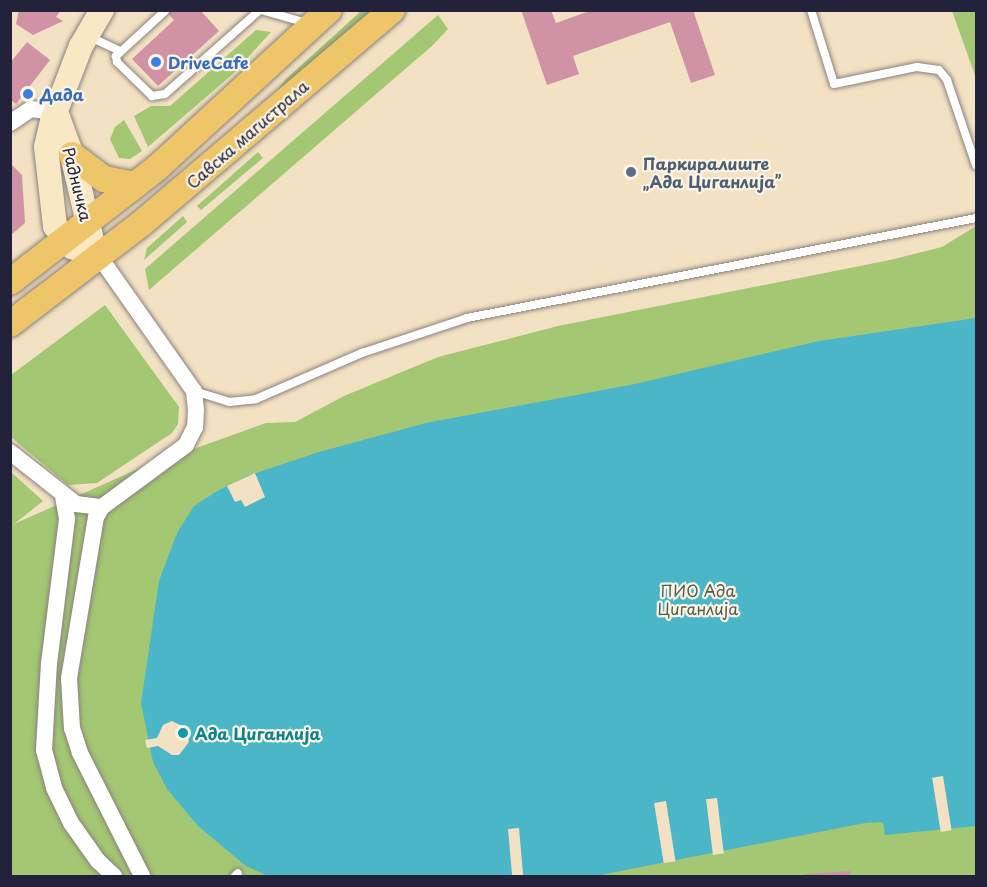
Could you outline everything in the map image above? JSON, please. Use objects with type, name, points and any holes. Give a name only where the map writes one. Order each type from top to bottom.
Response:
[{"type":"main road","name":"Савска магистрала","points":[[99,256],[392,10]]},
{"type":"main road","name":"Савска магистрала","points":[[64,241],[135,185],[321,18]]},
{"type":"main road","points":[[72,155],[104,179],[135,185]]},
{"type":"main road","name":"Радничка","points":[[10,282],[64,241]]},
{"type":"main road","points":[[10,324],[99,256]]},
{"type":"street","name":"Радничка","points":[[99,256],[64,241],[51,208],[46,151],[56,112],[88,36],[102,10]]},
{"type":"street","points":[[10,123],[31,110],[56,112]]},
{"type":"street","name":"Радничка","points":[[56,112],[72,155],[87,223],[99,256]]},
{"type":"street","points":[[99,256],[194,391],[197,419],[186,445],[102,507],[89,543],[69,698],[80,753],[142,876]]},
{"type":"street","points":[[10,452],[63,496],[82,507],[102,507]]},
{"type":"street","points":[[63,496],[67,519],[49,663],[44,750],[54,788],[71,823],[98,861],[114,876]]},
{"type":"lane","points":[[165,11],[120,51],[117,62],[147,94],[159,96],[261,10],[321,18]]},
{"type":"lane","points":[[811,10],[834,84],[917,67],[939,70],[947,80],[976,165]]},
{"type":"lane","points":[[88,36],[120,51]]},
{"type":"lane","points":[[194,391],[229,402],[256,399],[362,352],[467,318],[976,218]]},
{"type":"green space","points":[[361,11],[380,11],[267,104],[286,79]]},
{"type":"green space","points":[[952,11],[976,11],[976,78]]},
{"type":"green space","points":[[438,15],[448,29],[433,45],[149,290],[145,269]]},
{"type":"green space","points":[[256,30],[271,32],[234,73],[148,147],[134,116],[151,106],[170,106]]},
{"type":"green space","points":[[124,120],[142,151],[130,159],[119,158],[110,139],[115,127]]},
{"type":"green space","points":[[258,152],[263,158],[201,210],[197,206]]},
{"type":"green space","points":[[183,216],[187,222],[144,260],[147,248]]},
{"type":"green space","name":"ПИО Ада Циганлија","points":[[976,226],[976,876],[11,876],[10,471],[43,501],[14,524],[138,469],[266,423],[295,422],[344,396],[438,357],[558,326],[890,260],[942,247]]},
{"type":"green space","points":[[105,305],[179,407],[178,424],[172,433],[97,483],[68,485],[11,437],[11,375]]},
{"type":"water","name":"ПИО Ада Циганлија","points":[[976,318],[976,826],[885,835],[883,822],[865,823],[595,876],[268,876],[246,866],[198,826],[167,789],[153,762],[141,703],[159,581],[177,533],[194,506],[219,490],[250,475],[319,452],[426,423],[635,384],[819,341]]},
{"type":"pier","points":[[255,473],[265,497],[245,507],[241,500],[235,502],[227,486]]},
{"type":"pier","points":[[172,721],[186,728],[189,742],[179,755],[172,755],[158,746],[147,748],[145,740],[157,738],[163,725]]},
{"type":"pier","points":[[943,776],[952,830],[941,832],[932,778]]},
{"type":"pier","points":[[717,798],[724,854],[713,855],[706,799]]},
{"type":"pier","points":[[666,801],[676,861],[664,863],[654,803]]},
{"type":"pier","points":[[519,828],[523,876],[512,876],[508,829]]},
{"type":"building","points":[[19,10],[61,10],[56,17],[63,21],[33,35],[16,24]]},
{"type":"building","points":[[165,10],[200,10],[219,31],[158,86],[132,59],[174,20]]},
{"type":"building","points":[[521,10],[551,10],[556,23],[592,10],[693,10],[715,75],[691,83],[670,22],[573,56],[579,74],[547,85]]},
{"type":"building","points":[[27,42],[50,60],[16,104],[10,99],[10,63]]},
{"type":"building","points":[[10,163],[22,175],[25,223],[10,236]]},
{"type":"building","points":[[850,871],[850,876],[805,876],[805,874]]},
{"type":"place","name":"DriveCafe","points":[[156,62]]},
{"type":"place","name":"Дада","points":[[28,94]]},
{"type":"place","name":"Паркиралиште „Ада Циганлија”","points":[[631,172]]},
{"type":"place","name":"Ада Циганлија","points":[[183,733]]}]
